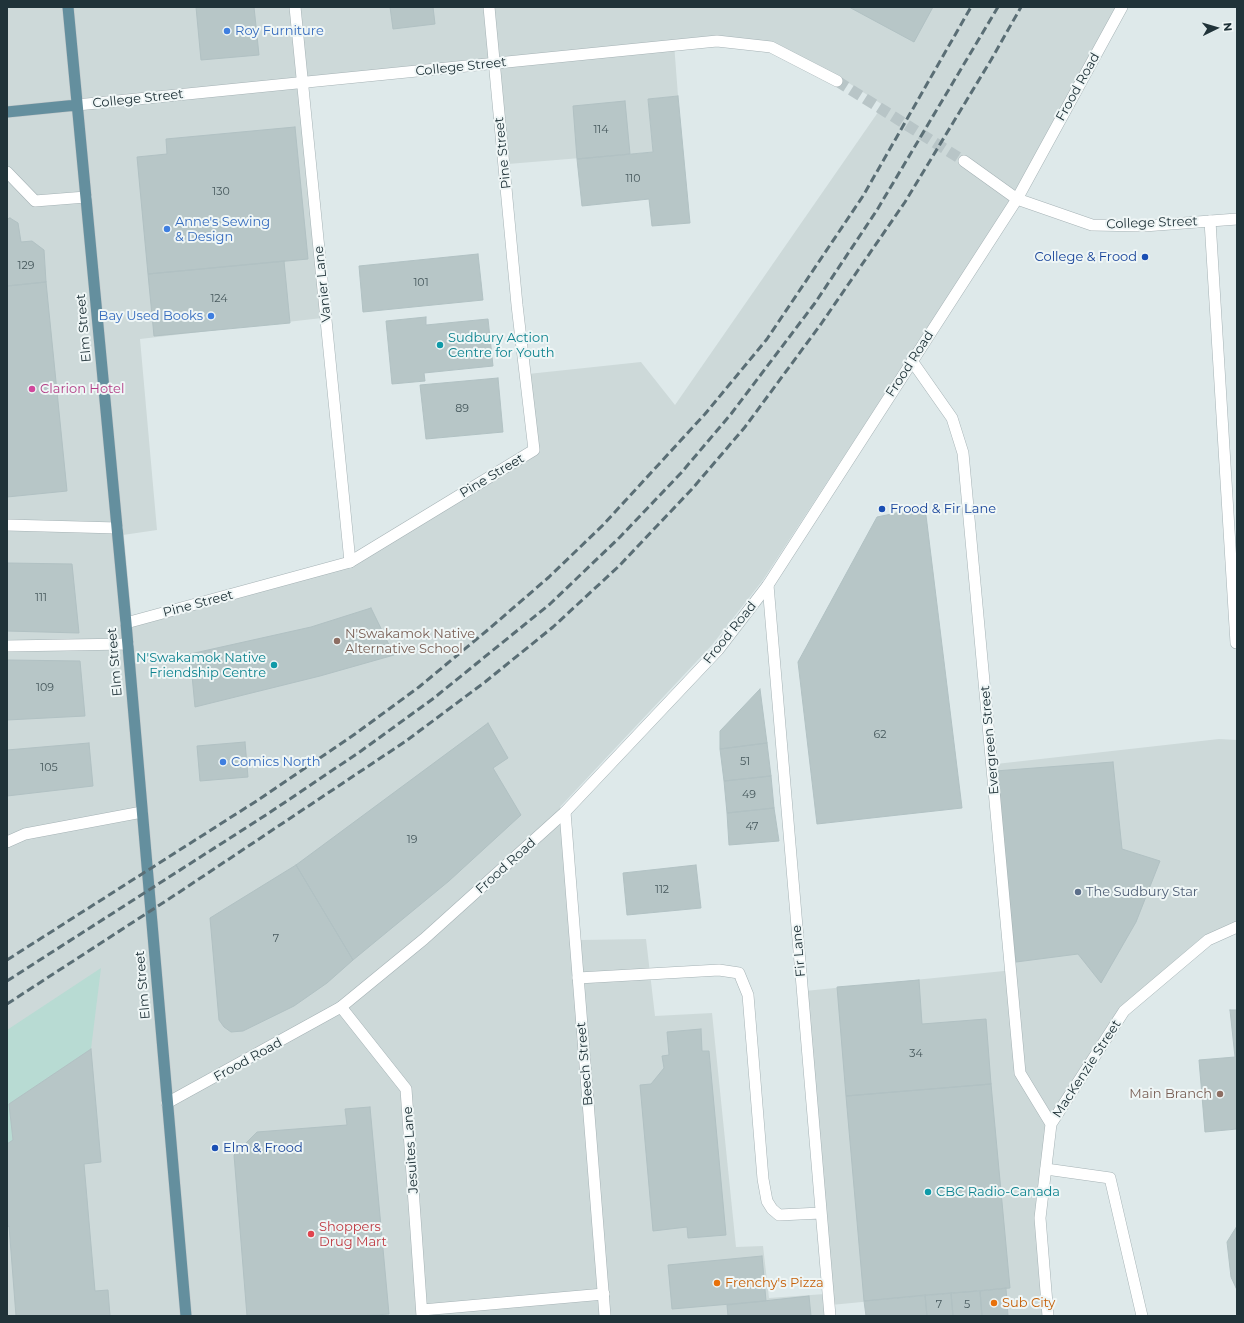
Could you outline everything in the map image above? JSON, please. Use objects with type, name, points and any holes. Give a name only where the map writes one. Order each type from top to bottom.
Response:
[{"type":"main road","name":"Elm Street","points":[[68,7],[128,644],[186,1316]]},
{"type":"main road","points":[[7,112],[77,105]]},
{"type":"street","name":"Vanier Lane","points":[[295,7],[350,562]]},
{"type":"street","name":"Pine Street","points":[[126,623],[350,562],[534,450],[517,305],[489,7]]},
{"type":"street","name":"Frood Road","points":[[167,1103],[341,1007],[424,939],[565,812],[718,650],[768,585],[1017,199],[1122,7]]},
{"type":"street","name":"College Street","points":[[77,105],[717,41],[771,47],[836,81]]},
{"type":"street","name":"College Street","points":[[964,161],[1017,199],[1092,225],[1144,226],[1237,218]]},
{"type":"street","points":[[7,172],[35,201],[86,197]]},
{"type":"street","points":[[1210,221],[1236,643]]},
{"type":"street","name":"Evergreen Street","points":[[912,361],[952,418],[963,453],[1020,1074],[1051,1124]]},
{"type":"street","points":[[7,525],[117,528]]},
{"type":"street","name":"Fir Lane","points":[[768,585],[830,1316]]},
{"type":"street","points":[[7,646],[128,644]]},
{"type":"street","points":[[7,842],[25,834],[142,812]]},
{"type":"street","name":"Beech Street","points":[[565,812],[605,1316]]},
{"type":"street","name":"MacKenzie Street","points":[[1048,1316],[1040,1218],[1051,1124],[1124,1011],[1208,940],[1237,927]]},
{"type":"street","points":[[578,978],[719,970],[739,973],[748,995],[763,1179],[767,1201],[772,1209],[780,1215],[821,1213]]},
{"type":"street","name":"Jesuites Lane","points":[[341,1007],[406,1089],[422,1313]]},
{"type":"street","points":[[1046,1170],[1110,1178],[1142,1316]]},
{"type":"street","points":[[422,1313],[604,1294]]},
{"type":"shaded area","points":[[7,7],[64,7],[73,100],[7,108]]},
{"type":"shaded area","points":[[71,7],[1117,7],[1016,193],[763,580],[712,645],[560,807],[582,1051],[603,1316],[7,1316],[7,116],[81,108]],"holes":[[[674,43],[773,44],[841,78],[883,105],[675,405],[641,362],[528,374],[537,451],[355,564],[130,627],[116,536],[157,530],[140,339],[322,318],[300,79],[497,58],[508,164],[653,152],[648,99],[678,96]]]},
{"type":"shaded area","points":[[1219,739],[1237,740],[1237,923],[1200,939],[1122,1007],[1052,1116],[1036,1217],[1047,1316],[1008,1316],[1006,1288],[831,1305],[805,991],[1014,970],[996,764]]},
{"type":"shaded area","points":[[646,939],[655,1016],[712,1013],[736,1247],[763,1246],[769,1298],[825,1294],[827,1316],[608,1316],[580,940]]},
{"type":"green space","points":[[101,968],[91,1049],[9,1104],[13,1140],[7,1144],[7,1030]]},
{"type":"building","name":"Roy Furniture","points":[[196,7],[254,7],[259,55],[201,60]]},
{"type":"building","points":[[390,7],[433,7],[435,24],[393,29]]},
{"type":"building","points":[[849,7],[933,7],[914,42]]},
{"type":"building","points":[[678,96],[690,223],[652,226],[649,199],[582,206],[577,159],[653,152],[648,99]]},
{"type":"building","points":[[625,101],[630,154],[577,159],[573,106]]},
{"type":"building","points":[[295,127],[308,259],[148,274],[137,157],[167,154],[166,139]]},
{"type":"building","points":[[10,218],[18,223],[21,242],[32,241],[44,250],[46,282],[7,286],[7,219]]},
{"type":"building","points":[[478,254],[483,300],[363,312],[359,266]]},
{"type":"building","points":[[284,261],[290,323],[154,336],[148,274]]},
{"type":"building","name":"Clarion Hotel","points":[[46,282],[67,491],[7,497],[7,286]]},
{"type":"building","name":"Sudbury Action Centre for Youth","points":[[426,317],[426,325],[488,319],[493,366],[424,373],[425,381],[392,384],[386,321]]},
{"type":"building","points":[[498,378],[503,432],[426,439],[420,385]]},
{"type":"building","points":[[925,507],[962,808],[817,824],[798,662],[877,517]]},
{"type":"building","points":[[7,563],[72,564],[79,633],[7,631]]},
{"type":"building","name":"N'Swakamok Native Friendship Centre","points":[[371,608],[394,655],[320,676],[195,707],[190,654],[311,627]]},
{"type":"building","points":[[7,660],[80,661],[85,716],[7,720]]},
{"type":"building","points":[[760,689],[767,743],[720,749],[720,731]]},
{"type":"building","points":[[488,723],[508,758],[493,768],[521,815],[449,881],[353,960],[296,865]]},
{"type":"building","name":"Comics North","points":[[245,742],[248,777],[200,781],[197,746]]},
{"type":"building","points":[[89,743],[93,786],[7,796],[7,750]]},
{"type":"building","points":[[767,743],[771,776],[724,781],[720,749]]},
{"type":"building","name":"The Sudbury Star","points":[[1113,762],[1122,849],[1160,861],[1136,922],[1101,983],[1078,954],[1016,962],[995,771]]},
{"type":"building","points":[[771,776],[774,808],[727,813],[724,781]]},
{"type":"building","points":[[774,808],[779,841],[729,845],[727,813]]},
{"type":"building","points":[[296,865],[353,960],[327,983],[294,1006],[243,1031],[231,1032],[224,1027],[219,1020],[210,918]]},
{"type":"building","points":[[696,865],[701,908],[627,915],[623,873]]},
{"type":"building","points":[[919,980],[922,1024],[986,1019],[991,1084],[846,1096],[837,987]]},
{"type":"building","name":"Main Branch","points":[[1230,1010],[1237,1010],[1237,1129],[1205,1132],[1199,1060],[1235,1057]]},
{"type":"building","points":[[701,1029],[702,1051],[709,1051],[726,1235],[688,1238],[687,1227],[653,1231],[640,1085],[651,1084],[664,1068],[662,1056],[669,1055],[667,1032]]},
{"type":"building","points":[[91,1049],[101,1162],[84,1164],[95,1291],[108,1290],[110,1316],[16,1316],[9,1226],[7,1227],[7,1144],[13,1140],[9,1104]]},
{"type":"building","name":"CBC Radio-Canada","points":[[991,1084],[1010,1288],[864,1301],[846,1096]]},
{"type":"building","name":"Shoppers Drug Mart","points":[[370,1107],[389,1314],[360,1316],[247,1316],[234,1155],[257,1132],[347,1125],[345,1109]]},
{"type":"building","points":[[1237,1226],[1237,1290],[1231,1277],[1227,1242]]},
{"type":"building","name":"Frenchy's Pizza","points":[[762,1256],[766,1301],[672,1309],[668,1265]]},
{"type":"building","name":"Sub City","points":[[1006,1288],[1008,1316],[982,1316],[980,1291]]},
{"type":"building","points":[[980,1291],[982,1316],[953,1316],[951,1293]]},
{"type":"building","points":[[951,1293],[953,1316],[927,1316],[925,1295]]},
{"type":"building","points":[[925,1295],[927,1316],[866,1316],[864,1301]]},
{"type":"building","points":[[809,1296],[811,1316],[728,1316],[727,1305]]},
{"type":"tunnel","points":[[837,81],[964,161]]},
{"type":"railway","points":[[7,960],[258,800],[355,734],[419,687],[490,628],[549,577],[603,525],[705,414],[767,339],[863,196],[971,7]]},
{"type":"railway","points":[[7,981],[269,813],[361,751],[434,698],[550,604],[620,537],[681,473],[731,414],[815,303],[877,210],[998,7]]},
{"type":"railway","points":[[7,1004],[178,893],[406,741],[485,682],[553,627],[619,566],[692,489],[745,427],[821,324],[905,202],[991,60],[1021,7]]},
{"type":"place","name":"Roy Furniture","points":[[227,31]]},
{"type":"place","name":"Anne's Sewing & Design","points":[[167,229]]},
{"type":"place","name":"College & Frood","points":[[1145,257]]},
{"type":"place","name":"Bay Used Books","points":[[211,316]]},
{"type":"place","name":"Sudbury Action Centre for Youth","points":[[440,345]]},
{"type":"place","name":"Clarion Hotel","points":[[32,389]]},
{"type":"place","name":"Frood & Fir Lane","points":[[882,509]]},
{"type":"place","name":"N'Swakamok Native Alternative School","points":[[337,641]]},
{"type":"place","name":"N'Swakamok Native Friendship Centre","points":[[274,665]]},
{"type":"place","name":"Comics North","points":[[223,762]]},
{"type":"place","name":"The Sudbury Star","points":[[1078,892]]},
{"type":"place","name":"Main Branch","points":[[1220,1094]]},
{"type":"place","name":"Elm & Frood","points":[[215,1148]]},
{"type":"place","name":"CBC Radio-Canada","points":[[928,1192]]},
{"type":"place","name":"Shoppers Drug Mart","points":[[311,1234]]},
{"type":"place","name":"Frenchy's Pizza","points":[[717,1283]]},
{"type":"place","name":"Sub City","points":[[994,1303]]}]
